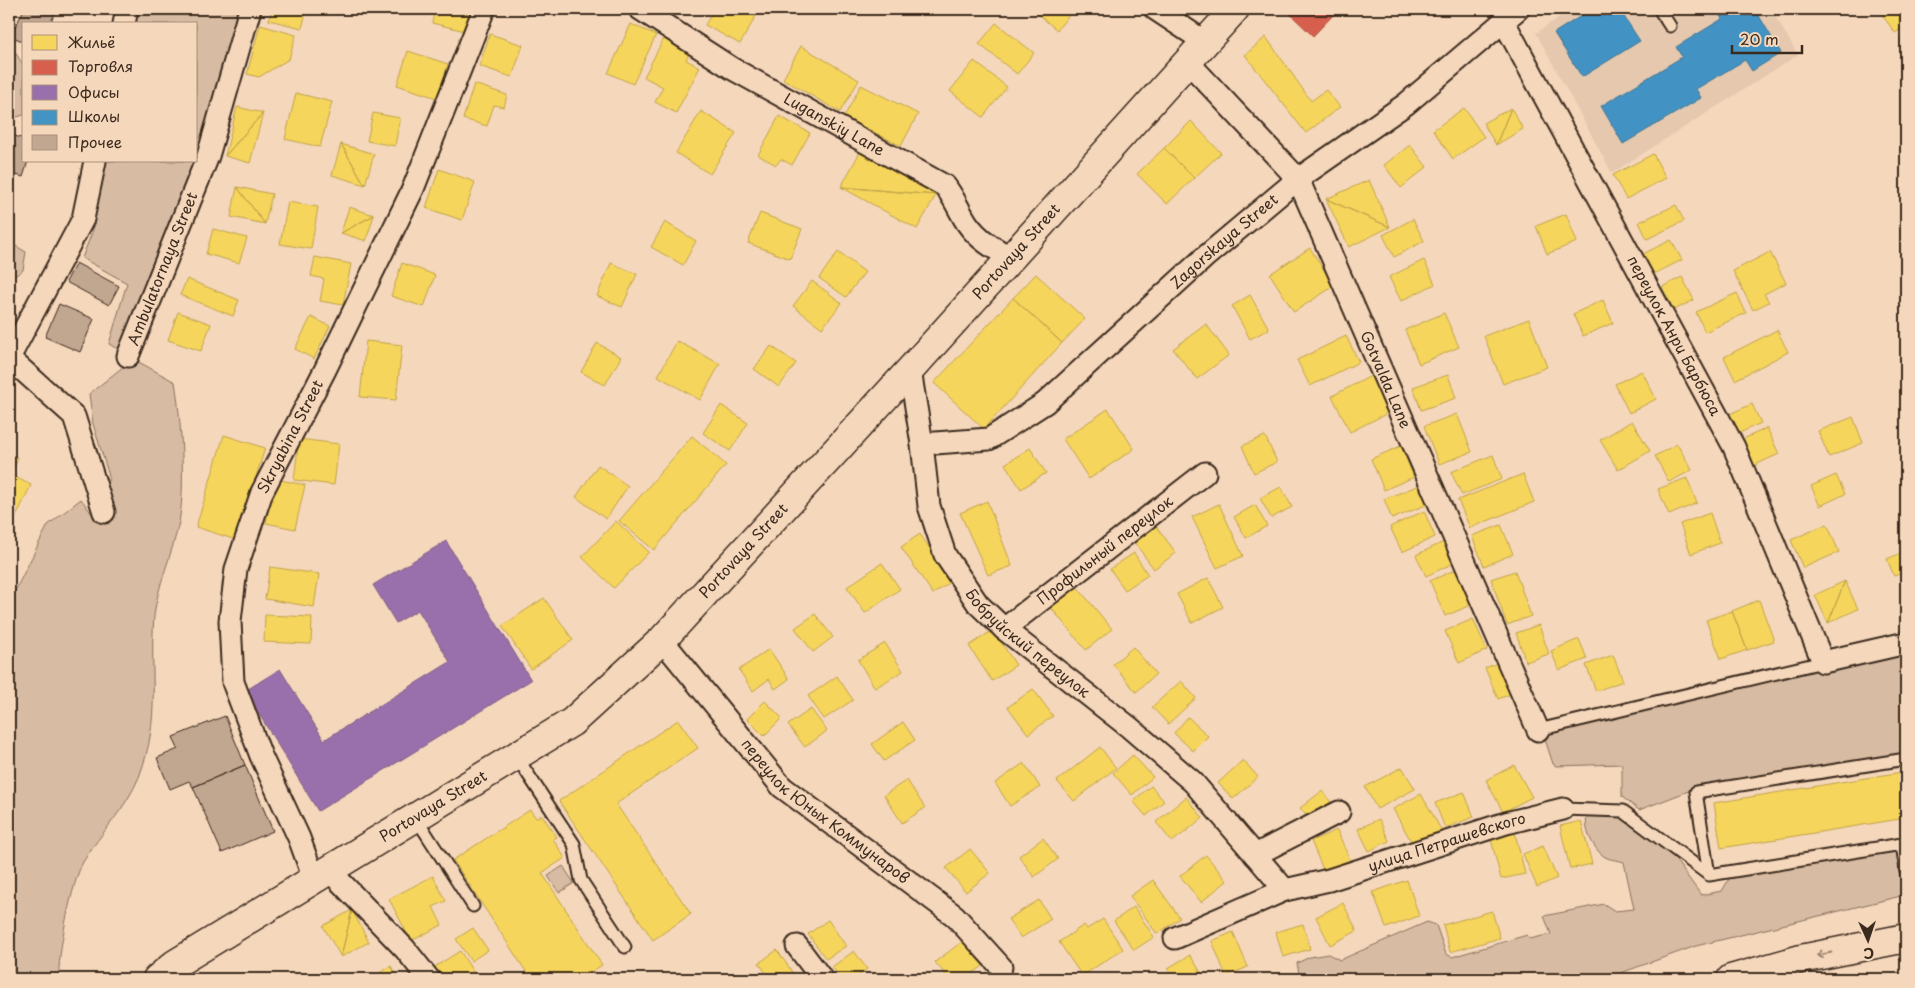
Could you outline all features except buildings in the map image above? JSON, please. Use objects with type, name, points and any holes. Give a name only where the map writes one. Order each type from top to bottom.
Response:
[{"type":"main road","name":"Portovaya Street","points":[[156,979],[175,964],[572,722],[662,640],[910,370],[1235,9]]},
{"type":"main road","points":[[1731,979],[1800,959],[1906,938]]},
{"type":"street","points":[[124,22],[127,9]]},
{"type":"street","name":"Ambulatornaya Street","points":[[128,356],[208,156],[250,9]]},
{"type":"street","name":"Skryabina Street","points":[[321,875],[299,838],[261,756],[233,682],[230,621],[236,569],[262,492],[325,370],[413,189],[484,9]]},
{"type":"street","name":"Luganskiy Lane","points":[[640,9],[733,69],[945,186],[954,198],[967,223],[987,245],[1010,257]]},
{"type":"street","name":"Gotvalda Lane","points":[[1155,9],[1196,51],[1298,179],[1538,730]]},
{"type":"street","name":"Zagorskaya Street","points":[[922,444],[989,439],[1045,404],[1205,258],[1298,179],[1406,104],[1511,14]]},
{"type":"street","name":"переулок Анри Барбюса","points":[[1511,14],[1734,447],[1823,662]]},
{"type":"street","points":[[95,162],[83,219],[9,358],[74,416],[104,512]]},
{"type":"street","name":"Бобруйский переулок","points":[[910,370],[922,444],[929,506],[945,555],[978,604],[1004,629],[1129,727],[1193,782],[1285,890]]},
{"type":"street","name":"Профильный переулок","points":[[1004,629],[1205,473]]},
{"type":"street","name":"переулок Юных Коммунаров","points":[[662,640],[782,787],[955,916],[1001,966]]},
{"type":"street","points":[[1823,662],[1906,643]]},
{"type":"street","name":"улица Петрашевского","points":[[1175,938],[1285,890],[1329,880],[1506,823],[1563,809]]},
{"type":"street","points":[[1255,855],[1339,812]]},
{"type":"street","points":[[321,875],[405,949],[429,979]]},
{"type":"street","points":[[796,946],[822,979]]},
{"type":"lane","points":[[1659,9],[1670,26]]},
{"type":"lane","points":[[1538,730],[1823,662]]},
{"type":"lane","points":[[516,756],[574,844],[581,880],[625,947]]},
{"type":"lane","points":[[1906,759],[1696,792],[1709,875],[1904,844],[1906,872]]},
{"type":"lane","name":"улица Петрашевского","points":[[1563,809],[1623,811],[1709,875]]},
{"type":"lane","points":[[416,818],[474,906]]},
{"type":"shaded area","points":[[136,9],[245,9],[204,154],[124,353],[109,344],[127,283],[82,258],[93,230],[92,219],[104,162],[198,162],[198,22],[133,22]]},
{"type":"shaded area","points":[[1572,9],[1771,9],[1798,55],[1612,173],[1536,33]]},
{"type":"shaded area","points":[[9,43],[22,63],[22,116],[9,119]]},
{"type":"shaded area","points":[[9,242],[26,252],[23,270],[9,280]]},
{"type":"shaded area","points":[[128,356],[175,382],[181,433],[182,490],[179,522],[158,593],[154,616],[153,716],[150,735],[146,755],[134,789],[83,862],[74,885],[60,954],[59,979],[9,979],[9,603],[48,525],[81,499],[95,518],[104,512],[109,476],[93,424],[89,394],[124,366]]},
{"type":"shaded area","points":[[1906,648],[1905,749],[1899,757],[1694,789],[1639,810],[1622,797],[1622,764],[1556,766],[1553,764],[1543,733]]},
{"type":"shaded area","points":[[1588,814],[1617,815],[1633,824],[1669,851],[1701,895],[1722,891],[1730,877],[1899,848],[1905,891],[1901,896],[1696,946],[1604,979],[1300,979],[1297,963],[1310,957],[1328,954],[1340,960],[1427,922],[1436,925],[1446,954],[1452,957],[1527,935],[1530,939],[1551,934],[1544,916],[1604,904],[1615,911],[1634,909],[1624,862],[1607,858],[1596,849],[1586,825]]},
{"type":"shaded area","points":[[563,866],[574,883],[559,893],[548,876]]}]
